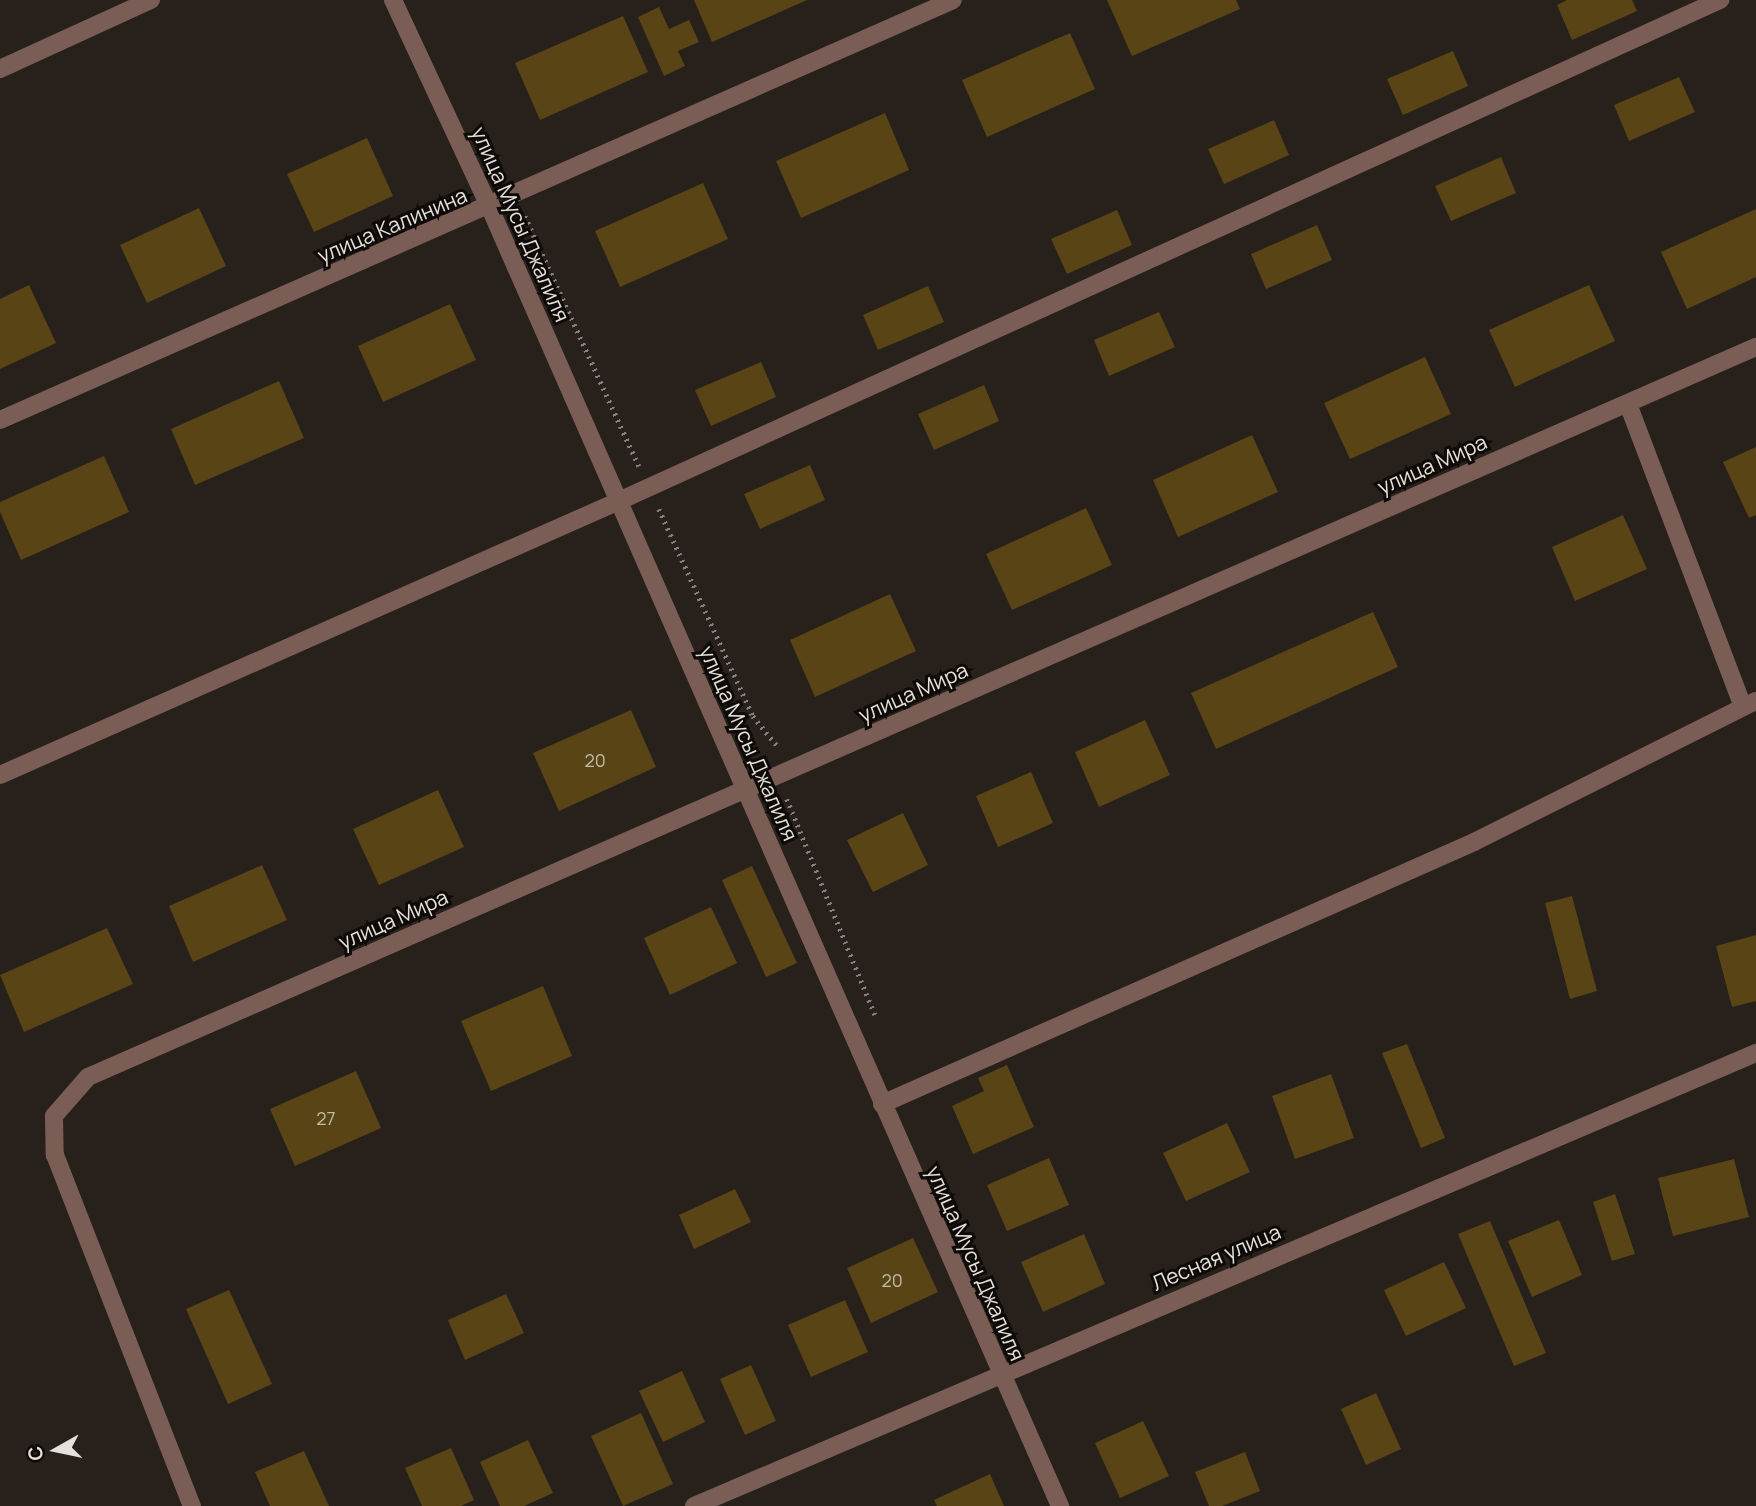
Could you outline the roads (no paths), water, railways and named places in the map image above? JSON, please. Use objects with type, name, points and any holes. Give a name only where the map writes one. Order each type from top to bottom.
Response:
[{"type":"street","points":[[0,69],[151,0]]},
{"type":"street","name":"улица Мусы Джалиля","points":[[393,0],[490,208],[1060,1506]]},
{"type":"street","name":"улица Калинина","points":[[0,419],[490,208],[953,0]]},
{"type":"street","points":[[0,775],[619,501],[647,484],[1720,0]]},
{"type":"street","name":"улица Мира","points":[[192,1506],[55,1155],[54,1116],[88,1077],[1756,347]]},
{"type":"street","points":[[882,1104],[1474,842],[1750,703],[1628,404]]},
{"type":"street","name":"Лесная улица","points":[[694,1506],[1000,1373],[1756,1053]]}]
